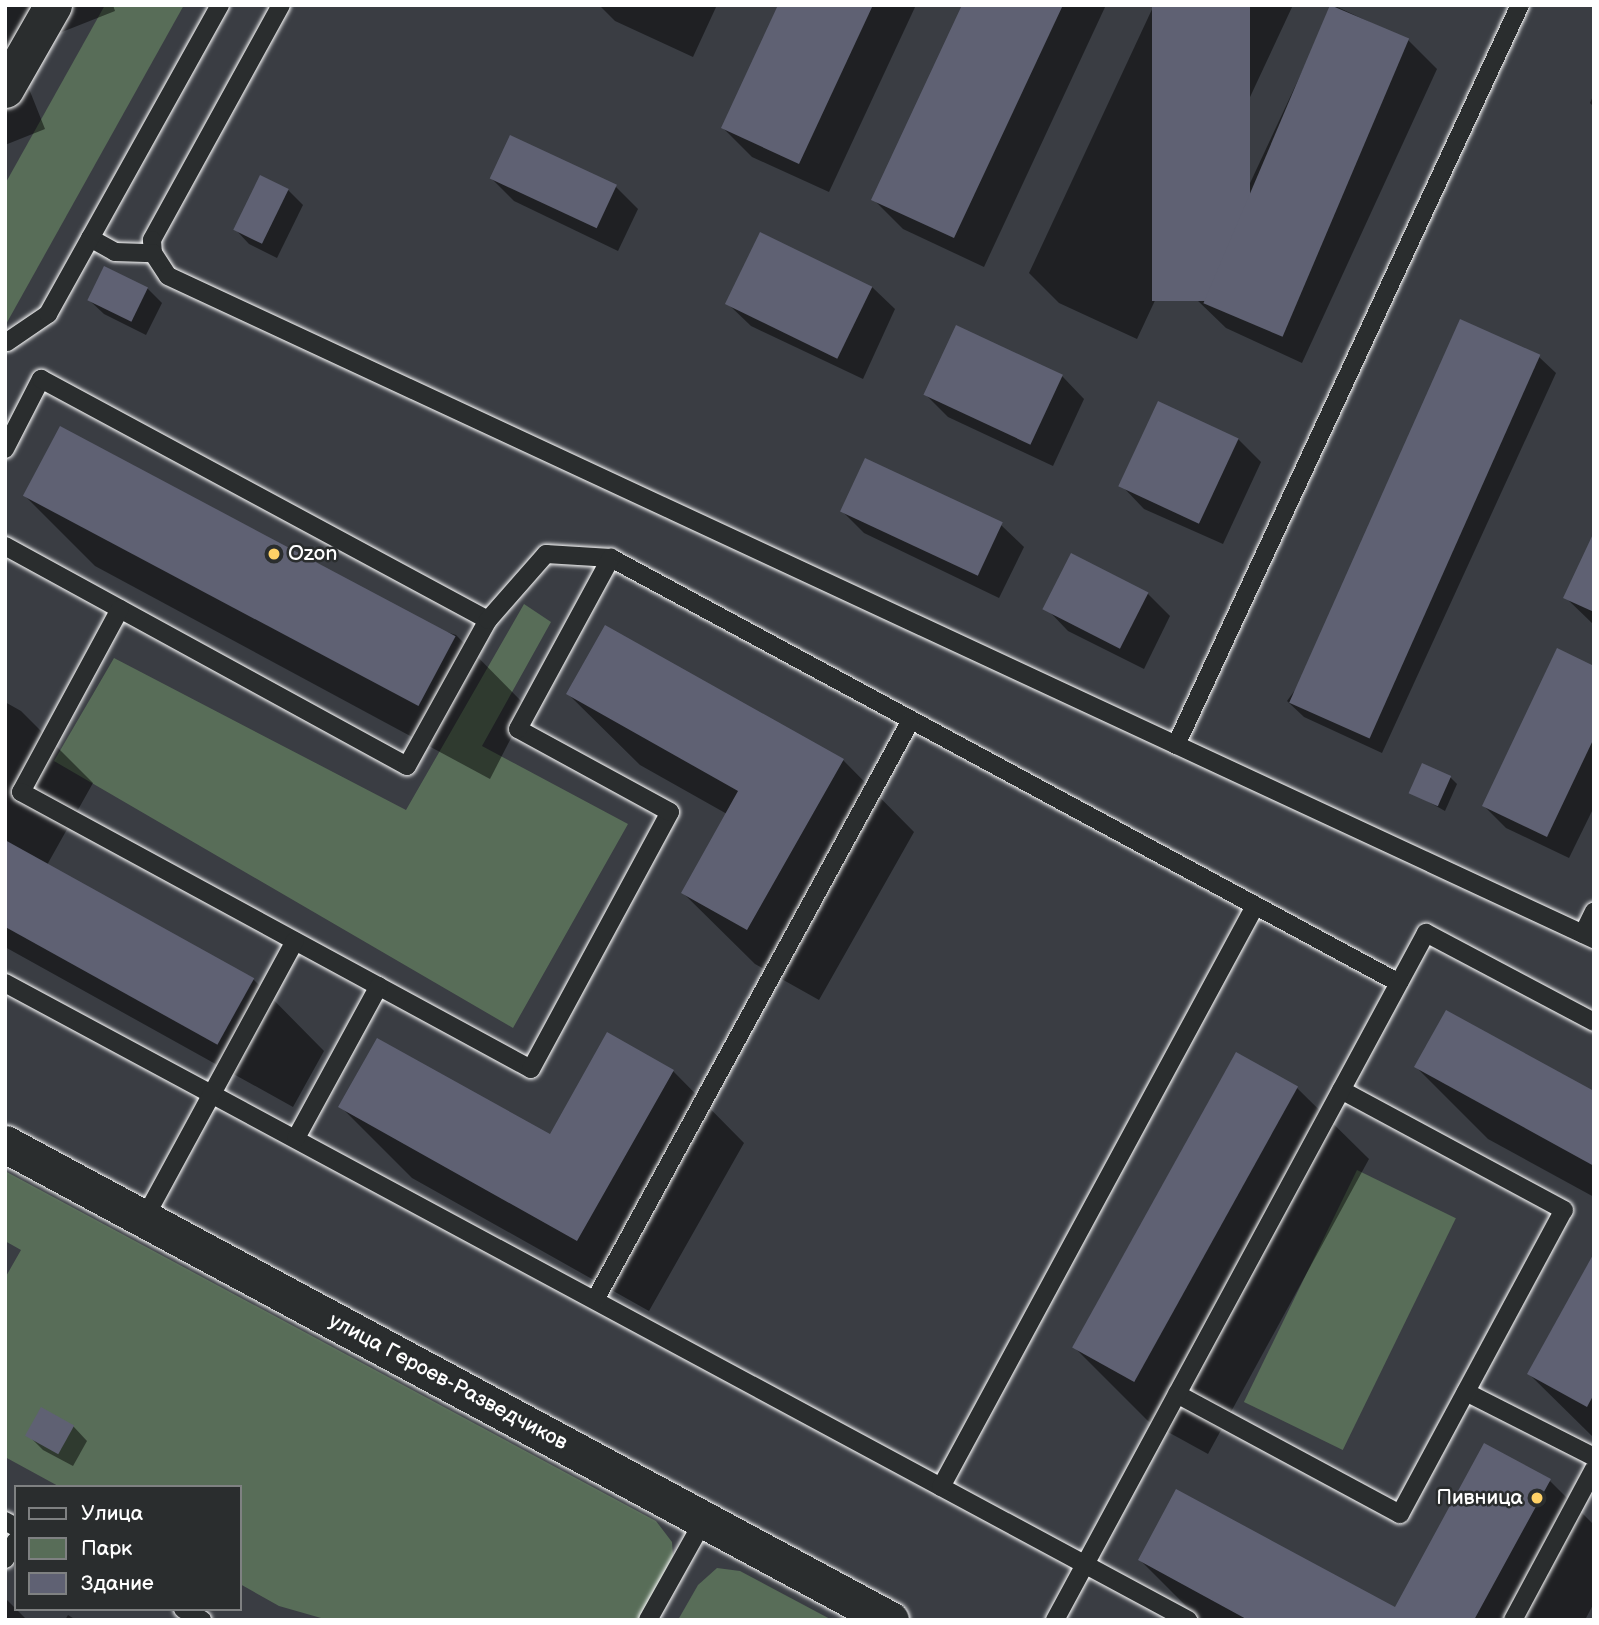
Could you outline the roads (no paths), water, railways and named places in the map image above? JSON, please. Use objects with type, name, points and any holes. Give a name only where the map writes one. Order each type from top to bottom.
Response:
[{"type":"street","points":[[5,89],[53,5]]},
{"type":"street","name":"улица Героев-Разведчиков","points":[[5,1144],[890,1620]]},
{"type":"lane","points":[[7,342],[48,314],[220,5]]},
{"type":"lane","points":[[281,5],[152,240],[153,253],[168,275],[1588,937],[1594,911]]},
{"type":"lane","points":[[1176,745],[1520,5]]},
{"type":"lane","points":[[90,238],[115,252],[153,253]]},
{"type":"lane","points":[[5,449],[41,379],[488,620]]},
{"type":"lane","points":[[5,546],[407,766],[488,620],[546,554],[611,558],[1399,983]]},
{"type":"lane","points":[[120,609],[22,792],[531,1069],[670,812],[518,729],[611,558]]},
{"type":"lane","points":[[595,1300],[911,720]]},
{"type":"lane","points":[[941,1487],[1255,906]]},
{"type":"lane","points":[[1055,1620],[1426,933],[1594,1021]]},
{"type":"lane","points":[[144,1219],[295,941]]},
{"type":"lane","points":[[5,983],[1188,1620]]},
{"type":"lane","points":[[296,1138],[379,986]]},
{"type":"lane","points":[[1177,1394],[1400,1514],[1466,1392],[1564,1210],[1341,1090]]},
{"type":"lane","points":[[1466,1392],[1594,1457]]},
{"type":"lane","points":[[1513,1620],[1594,1469]]},
{"type":"lane","points":[[648,1620],[704,1520]]},
{"type":"lane","points":[[186,1611],[202,1620]]},
{"type":"place","name":"Ozon","points":[[274,554]]},
{"type":"place","name":"Пивница","points":[[1537,1498]]}]
